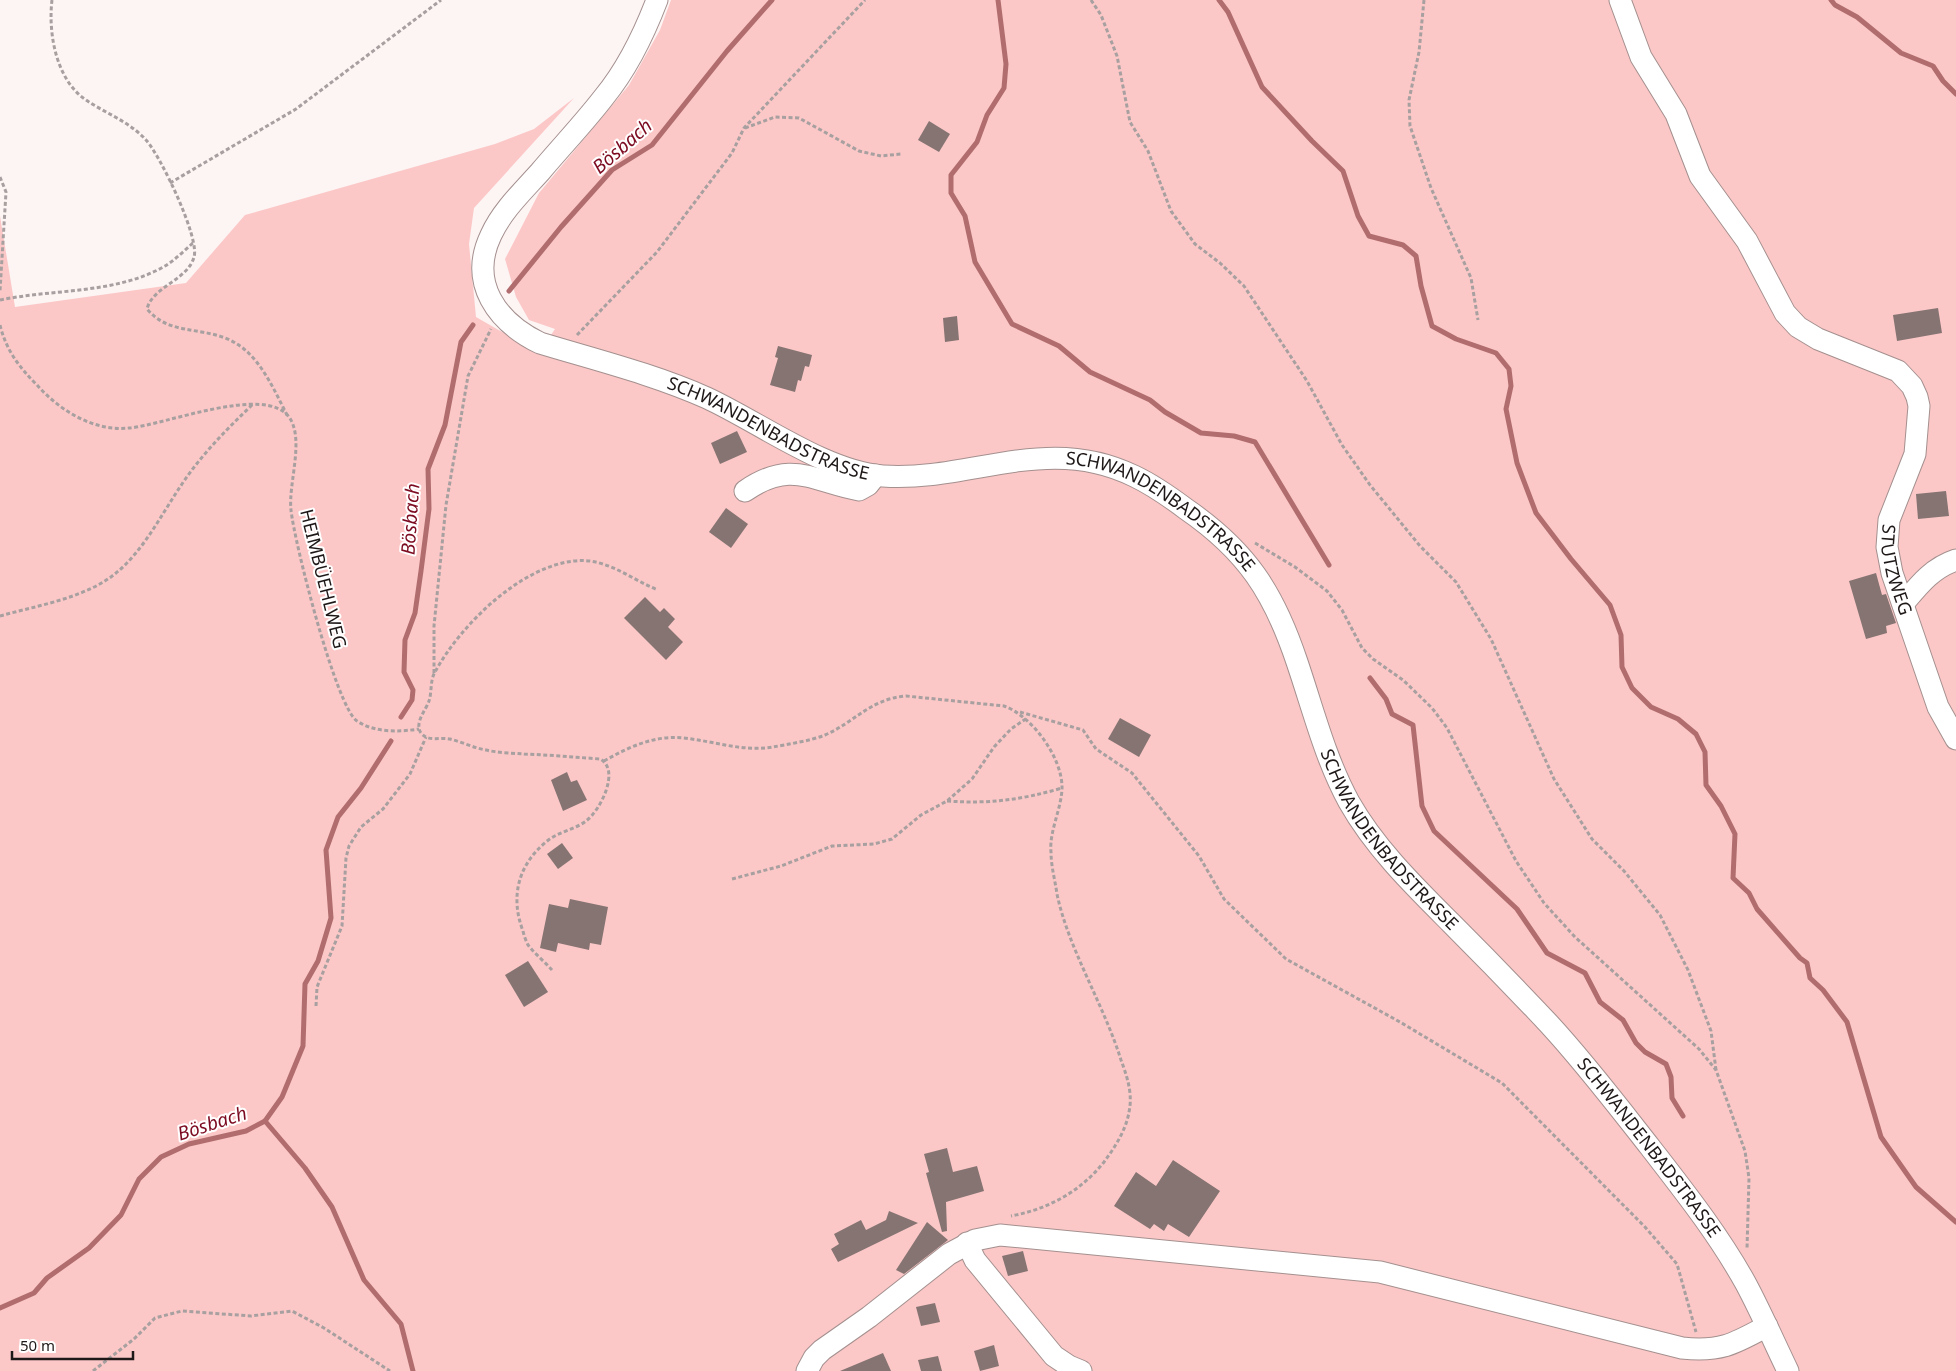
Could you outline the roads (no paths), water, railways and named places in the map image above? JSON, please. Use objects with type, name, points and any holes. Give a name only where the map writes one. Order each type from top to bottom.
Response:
[{"type":"street","name":"SCHWANDENBADSTRASSE","points":[[657,0],[634,52],[606,96],[509,208],[491,235],[485,249],[484,274],[488,296],[499,313],[526,336],[563,350],[685,389],[852,470],[876,475],[924,476],[1017,459],[1052,458],[1084,460],[1133,475],[1158,489],[1228,540],[1246,560],[1267,590],[1282,620],[1334,770],[1350,803],[1365,826],[1405,877],[1553,1028],[1621,1110],[1693,1202],[1744,1281],[1788,1371]]},
{"type":"street","name":"STUTZWEG","points":[[1620,0],[1641,57],[1676,114],[1700,176],[1747,241],[1785,314],[1808,334],[1898,371],[1912,386],[1919,406],[1915,454],[1907,480],[1893,510],[1888,532],[1889,560],[1938,707],[1956,739]]},
{"type":"street","points":[[745,491],[758,482],[775,475],[817,477],[859,490],[868,485],[876,475]]},
{"type":"street","points":[[1903,604],[1925,578],[1945,563],[1956,560]]},
{"type":"street","points":[[807,1371],[814,1358],[822,1350],[869,1317],[949,1254],[967,1243],[990,1236],[1014,1235],[1077,1244],[1380,1272],[1682,1348],[1700,1350],[1719,1349],[1735,1343],[1767,1326]]},
{"type":"street","points":[[967,1243],[975,1260],[1054,1356],[1081,1371]]},
{"type":"waterway","name":"Bösbach","points":[[509,291],[561,227],[612,170],[652,145],[727,51],[772,0]]},
{"type":"waterway","points":[[998,0],[1006,64],[1004,88],[987,115],[977,142],[951,175],[951,193],[965,216],[975,262],[1012,324],[1059,346],[1090,372],[1150,400],[1165,412],[1201,433],[1234,436],[1255,442],[1329,565]]},
{"type":"waterway","points":[[1219,0],[1228,12],[1262,87],[1343,171],[1358,216],[1369,236],[1403,245],[1416,256],[1421,286],[1432,326],[1456,339],[1496,353],[1509,369],[1511,386],[1506,409],[1517,463],[1536,513],[1571,559],[1610,605],[1621,635],[1622,667],[1632,688],[1651,707],[1678,719],[1696,734],[1705,752],[1706,785],[1721,806],[1735,834],[1733,878],[1749,893],[1757,909],[1800,958],[1807,963],[1810,978],[1823,990],[1847,1022],[1881,1137],[1916,1187],[1956,1222]]},
{"type":"waterway","points":[[1831,0],[1835,5],[1857,17],[1901,53],[1933,66],[1943,81],[1956,94]]},
{"type":"waterway","name":"Bösbach","points":[[401,717],[412,700],[413,690],[404,672],[405,640],[415,613],[421,571],[429,509],[428,469],[445,425],[461,342],[473,325]]},
{"type":"waterway","points":[[1370,678],[1386,699],[1392,714],[1413,725],[1422,806],[1434,831],[1517,909],[1547,953],[1585,973],[1600,1002],[1623,1020],[1636,1043],[1645,1052],[1666,1064],[1671,1077],[1672,1098],[1683,1116]]},
{"type":"waterway","name":"Bösbach","points":[[0,1308],[34,1293],[47,1278],[89,1248],[121,1215],[139,1179],[161,1157],[189,1144],[246,1131],[265,1121],[282,1097],[303,1046],[305,984],[318,961],[331,918],[326,850],[338,817],[361,788],[391,741]]},
{"type":"waterway","points":[[265,1121],[305,1168],[332,1207],[364,1280],[401,1324],[413,1371]]}]
